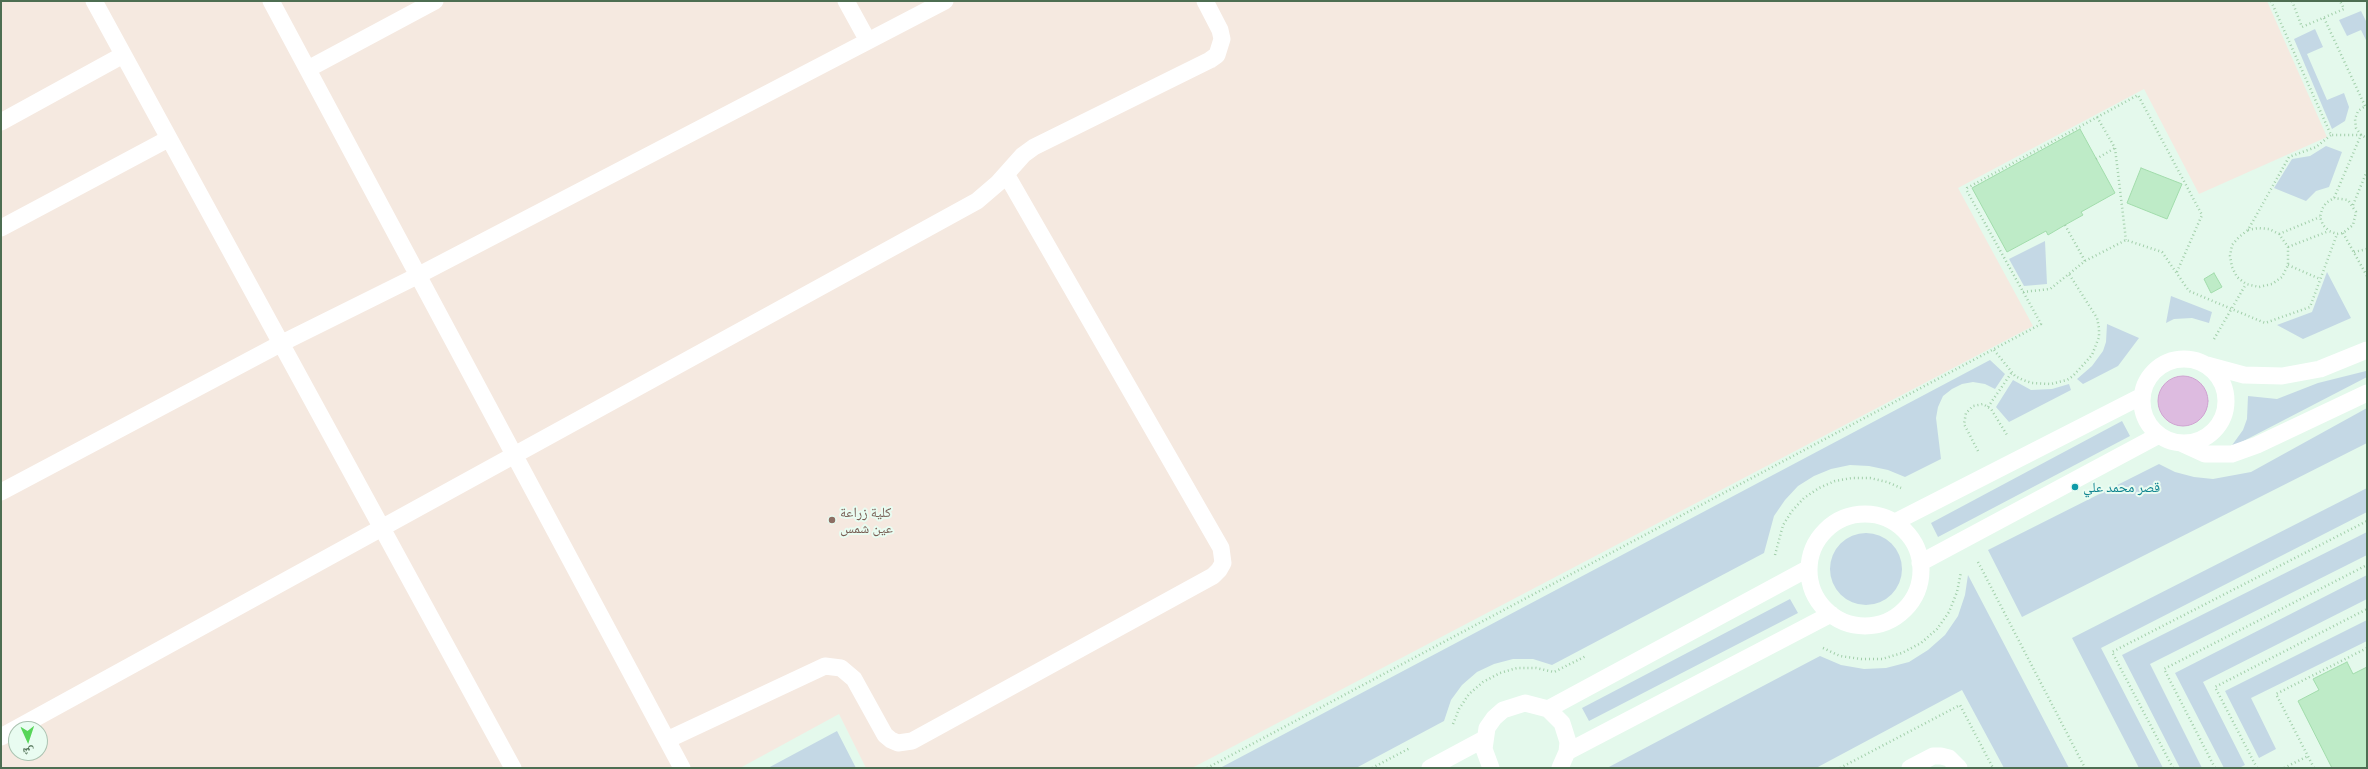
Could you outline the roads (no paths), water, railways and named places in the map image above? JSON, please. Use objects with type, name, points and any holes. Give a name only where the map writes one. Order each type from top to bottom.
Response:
[{"type":"lane","points":[[94,1],[168,139],[513,768]]},
{"type":"lane","points":[[271,1],[513,456],[682,768]]},
{"type":"lane","points":[[308,69],[435,1]]},
{"type":"lane","points":[[846,1],[868,41]]},
{"type":"lane","points":[[1,492],[280,344],[417,276],[945,1]]},
{"type":"lane","points":[[1,737],[977,201],[1006,174],[1023,155],[1034,147],[1210,60],[1217,55],[1222,43],[1220,30],[1204,1]]},
{"type":"lane","points":[[1,122],[123,55]]},
{"type":"lane","points":[[1,228],[168,139]]},
{"type":"lane","points":[[667,740],[817,668],[829,666],[841,668],[854,678],[886,735],[891,740],[898,743],[912,741],[1213,576],[1221,567],[1224,555],[1221,548],[1006,174]]},
{"type":"lane","points":[[2367,350],[2320,369],[2282,376],[2244,375],[2183,359],[2172,361],[2161,366],[2148,379],[2142,396],[2142,407],[2145,418],[2159,435],[2205,454],[2232,454],[2257,445],[2367,393]]},
{"type":"lane","points":[[2181,443],[2195,441],[2208,436],[2217,426],[2224,414],[2226,400],[2224,387],[2217,375],[2206,365]]},
{"type":"lane","points":[[1895,522],[2142,396]]},
{"type":"lane","points":[[1920,563],[2159,435]]},
{"type":"lane","points":[[1863,514],[1880,516],[1895,522],[1912,540],[1920,563],[1920,579],[1915,595],[1906,608],[1893,618],[1878,624],[1861,625],[1846,622],[1831,614],[1814,594],[1809,568],[1812,552],[1820,537],[1832,525],[1846,517],[1863,514]]},
{"type":"lane","points":[[1548,709],[1809,568]]},
{"type":"lane","points":[[1568,752],[1831,614]]},
{"type":"lane","points":[[1491,768],[1484,749],[1484,739],[1487,728],[1494,718],[1508,707],[1525,703],[1548,709],[1562,723],[1568,742],[1568,752],[1560,768]]},
{"type":"lane","points":[[1430,768],[1484,739]]},
{"type":"lane","points":[[1910,768],[1933,756],[1941,756],[1949,758],[1959,768]]},
{"type":"place","name":"قصر محمد علي","points":[[2075,487]]},
{"type":"place","name":"كلية زراعة عين شمس","points":[[832,520]]}]
